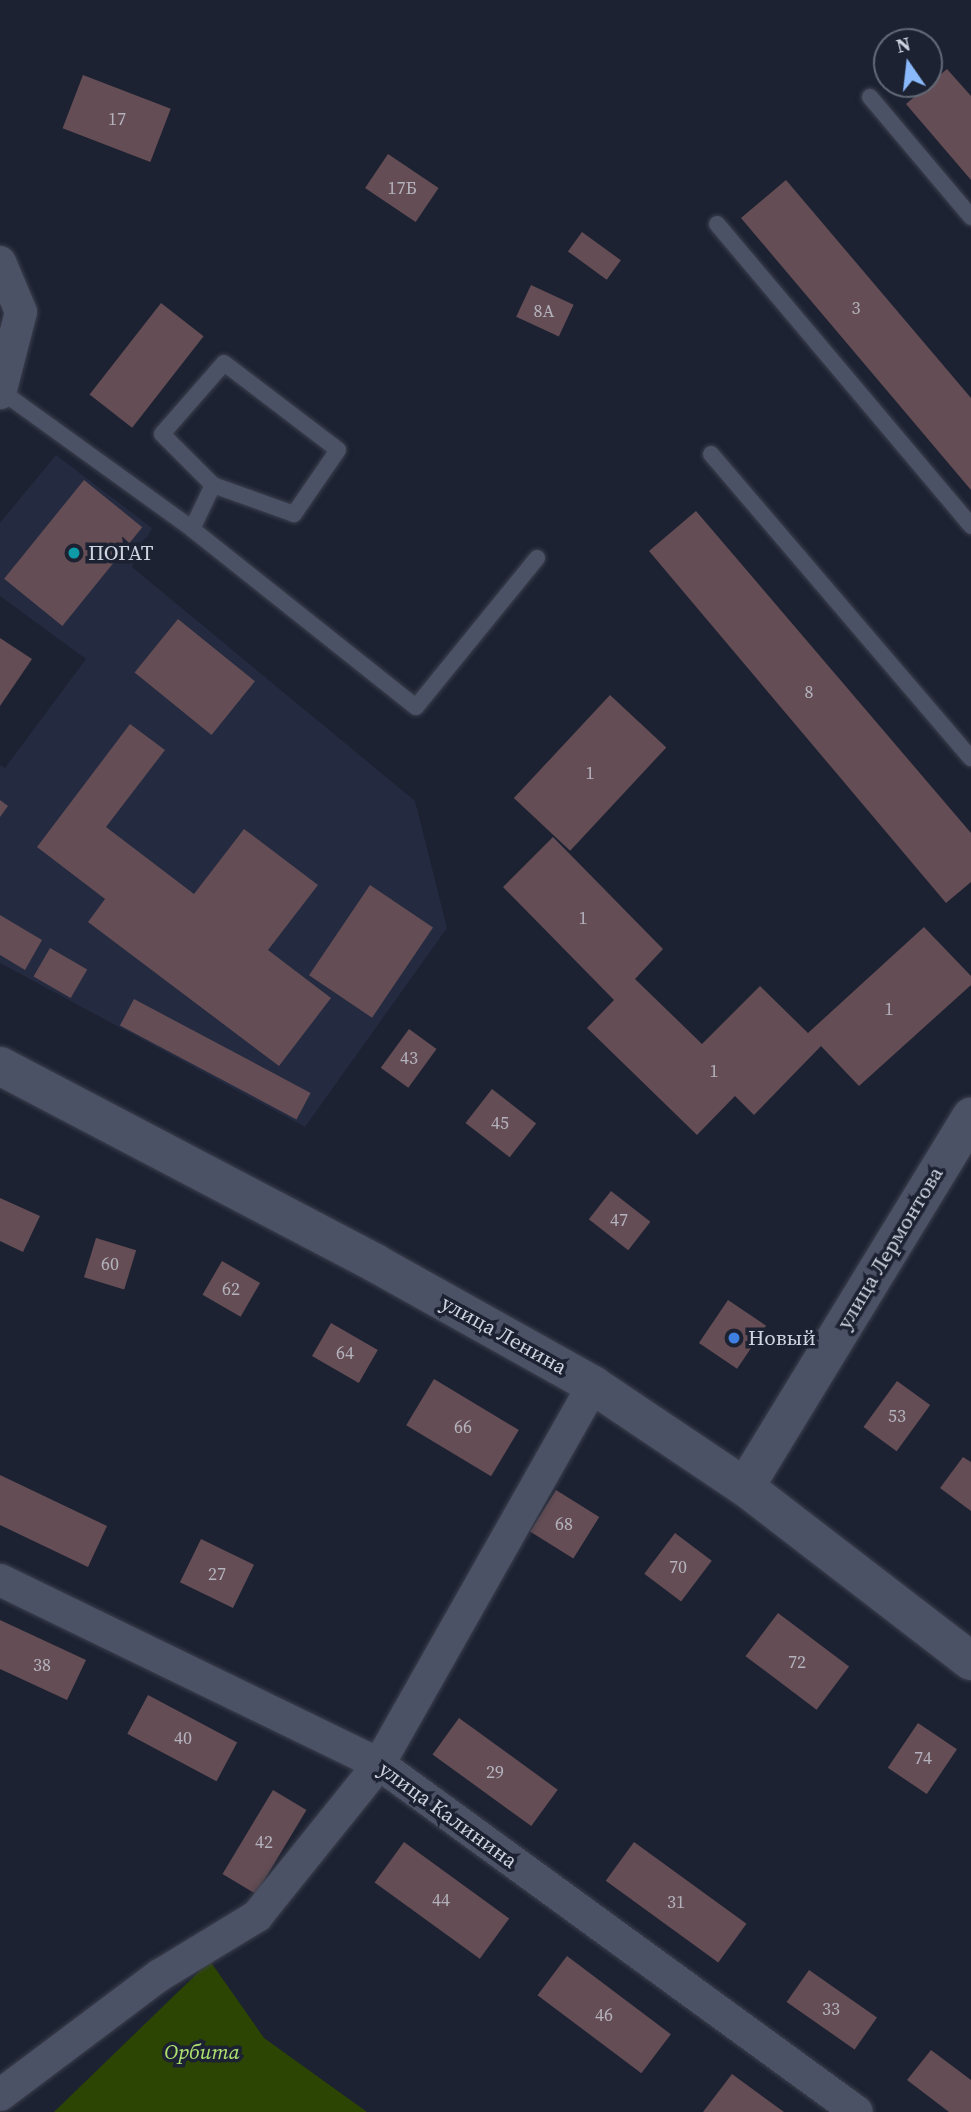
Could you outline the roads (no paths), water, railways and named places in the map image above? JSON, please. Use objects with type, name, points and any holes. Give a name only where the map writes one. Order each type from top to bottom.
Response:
[{"type":"main road","name":"улица Ленина","points":[[0,1066],[376,1263],[593,1385],[745,1487],[971,1661]]},
{"type":"main road","name":"улица Лермонтова","points":[[745,1487],[971,1118]]},
{"type":"street","points":[[0,262],[21,312],[0,392]]},
{"type":"street","points":[[0,2095],[160,1975],[257,1916],[380,1764],[593,1385]]},
{"type":"street","name":"улица Калинина","points":[[0,1580],[380,1764],[858,2112]]},
{"type":"lane","points":[[870,97],[971,217]]},
{"type":"lane","points":[[717,223],[971,526]]},
{"type":"lane","points":[[224,363],[338,450],[294,514],[213,485],[162,434],[224,363]]},
{"type":"lane","points":[[0,392],[192,528],[416,707],[537,558]]},
{"type":"lane","points":[[711,454],[971,758]]},
{"type":"lane","points":[[192,528],[213,485]]},
{"type":"place","name":"ПОГАТ","points":[[74,553]]},
{"type":"place","name":"Новый","points":[[734,1338]]},
{"type":"park label","name":"Орбита","points":[[202,2052]]}]
